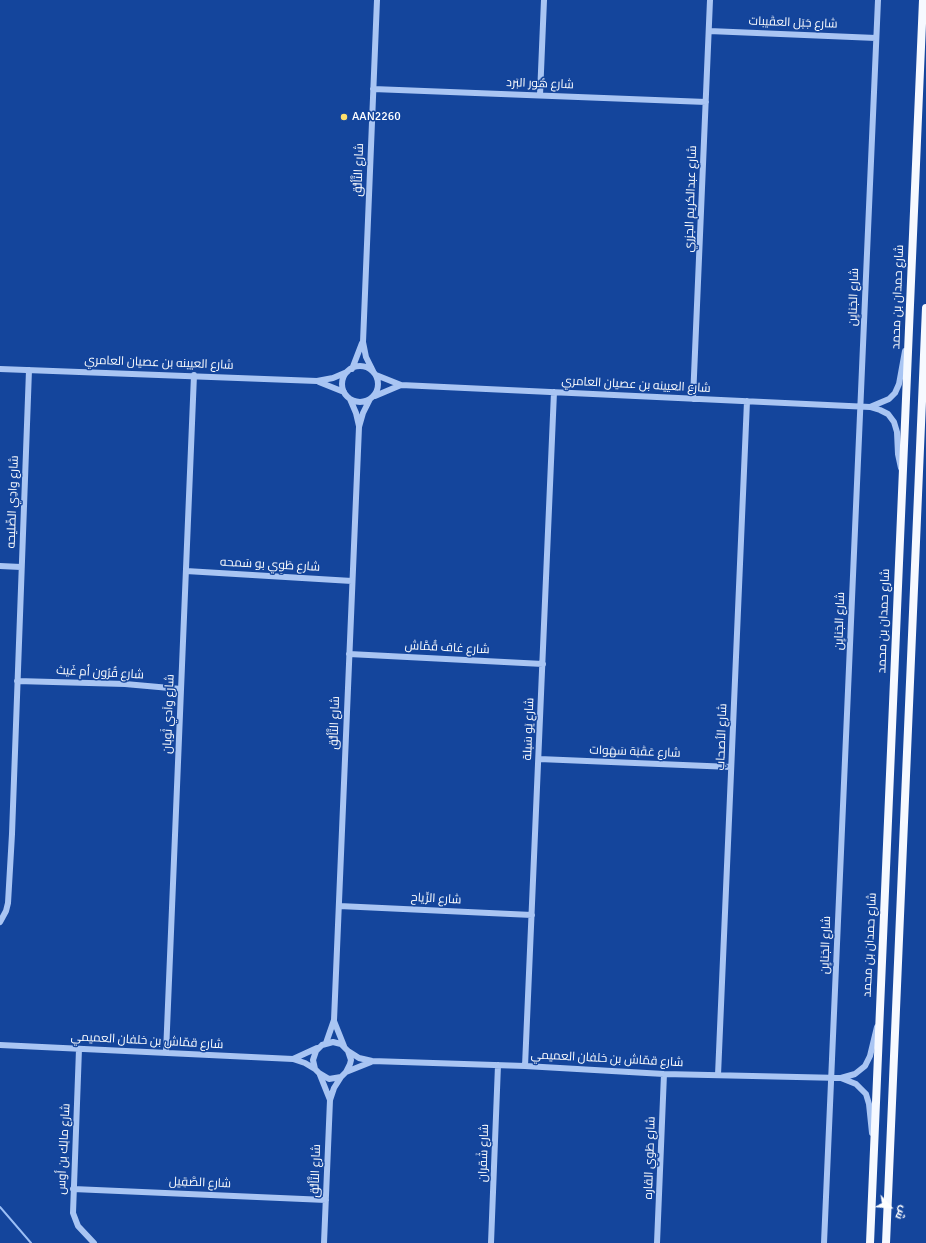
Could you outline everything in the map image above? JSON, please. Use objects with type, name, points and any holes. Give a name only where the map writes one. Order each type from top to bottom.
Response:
[{"type":"main road","name":"شارع حمدان بن محمد","points":[[870,1243],[923,0]]},
{"type":"main road","points":[[886,1243],[926,308]]},
{"type":"street","name":"شارع التَّألُّق","points":[[375,373],[366,357],[363,342],[377,0]]},
{"type":"street","points":[[540,95],[544,0]]},
{"type":"street","name":"شارع عبدالكريم الجزري","points":[[693,399],[710,0]]},
{"type":"street","name":"شارع الجَنايِن","points":[[824,1243],[878,0]]},
{"type":"street","name":"شارع جَبَل العقَيبات","points":[[709,31],[876,38]]},
{"type":"street","name":"شارع هُور البَرد","points":[[373,89],[706,102]]},
{"type":"street","name":"شارع العيينه بن عصيان العامري","points":[[870,407],[889,399],[898,389],[908,336]]},
{"type":"street","name":"شارع التَّألُّق","points":[[349,370],[363,342]]},
{"type":"street","points":[[356,367],[365,367],[375,373],[378,387],[372,398],[358,402],[350,399],[344,392],[342,384],[349,370],[356,367]]},
{"type":"street","name":"شارع العيينه بن عصيان العامري","points":[[0,368],[317,381],[333,378],[349,370]]},
{"type":"street","name":"شارع وادِي الصِّليحه","points":[[0,922],[6,911],[9,894],[29,370]]},
{"type":"street","name":"شارع العيينه بن عصيان العامري","points":[[375,373],[401,385],[870,407],[888,414],[894,422],[897,432],[898,454],[903,473]]},
{"type":"street","name":"شارع واَدي ثَوبان","points":[[166,1053],[194,375]]},
{"type":"street","name":"شارع العيينه بن عصيان العامري","points":[[317,381],[344,392]]},
{"type":"street","name":"شارع العيينه بن عصيان العامري","points":[[372,398],[401,385]]},
{"type":"street","name":"شارع يَو سَبلة","points":[[525,1066],[554,392]]},
{"type":"street","name":"شارع التَّألُّق","points":[[326,1043],[334,1020],[359,427],[363,413],[372,398]]},
{"type":"street","name":"شارع التَّألُّق","points":[[350,399],[356,413],[359,427]]},
{"type":"street","name":"شارع الأصحاب","points":[[718,1075],[747,401]]},
{"type":"street","points":[[0,566],[21,567]]},
{"type":"street","name":"شارع طَوِي بو سَمحه","points":[[186,571],[352,580]]},
{"type":"street","name":"شارع غاف قُمَّاش","points":[[349,654],[543,664]]},
{"type":"street","name":"شارع قُرُون أم غَيث","points":[[17,681],[124,684],[181,689]]},
{"type":"street","name":"شارع عَقَبَة سَهَوات","points":[[539,759],[731,767]]},
{"type":"street","name":"شارع الرِّياح","points":[[339,906],[532,915]]},
{"type":"street","name":"شارع التَّألُّق","points":[[334,1020],[338,1033],[346,1048]]},
{"type":"street","name":"شارع قمّاش بن خلفان العميمي","points":[[841,1078],[855,1074],[865,1066],[870,1056],[879,1021]]},
{"type":"street","points":[[333,1042],[346,1048],[351,1060],[349,1068],[341,1076],[329,1078],[317,1071],[314,1060],[316,1051],[326,1043],[333,1042]]},
{"type":"street","name":"شارع قمّاش بن خلفان العميمي","points":[[0,1045],[293,1059],[305,1063],[317,1071]]},
{"type":"street","name":"شارع قمّاش بن خلفان العميمي","points":[[293,1059],[318,1048]]},
{"type":"street","name":"شارع قمّاش بن خلفان العميمي","points":[[346,1048],[359,1058],[372,1061],[525,1066],[664,1074],[841,1078],[856,1084],[866,1094],[869,1104],[874,1143]]},
{"type":"street","name":"شارع مالِك بن أوس","points":[[79,1049],[72,1213],[75,1222],[80,1229],[94,1243]]},
{"type":"street","name":"شارع قمّاش بن خلفان العميمي","points":[[346,1072],[372,1061]]},
{"type":"street","name":"شارع شَقران","points":[[491,1243],[498,1065]]},
{"type":"street","name":"شارع التَّألُّق","points":[[317,1071],[330,1100]]},
{"type":"street","name":"شارع طَوِي القاره","points":[[657,1243],[664,1074]]},
{"type":"street","name":"شارع التَّألُّق","points":[[324,1243],[330,1100],[334,1088],[341,1076]]},
{"type":"street","name":"شارع الصَّقِيل","points":[[73,1189],[326,1200]]},
{"type":"waterway","points":[[0,1207],[31,1243]]},
{"type":"place","name":"AAN2260","points":[[344,117]]}]
